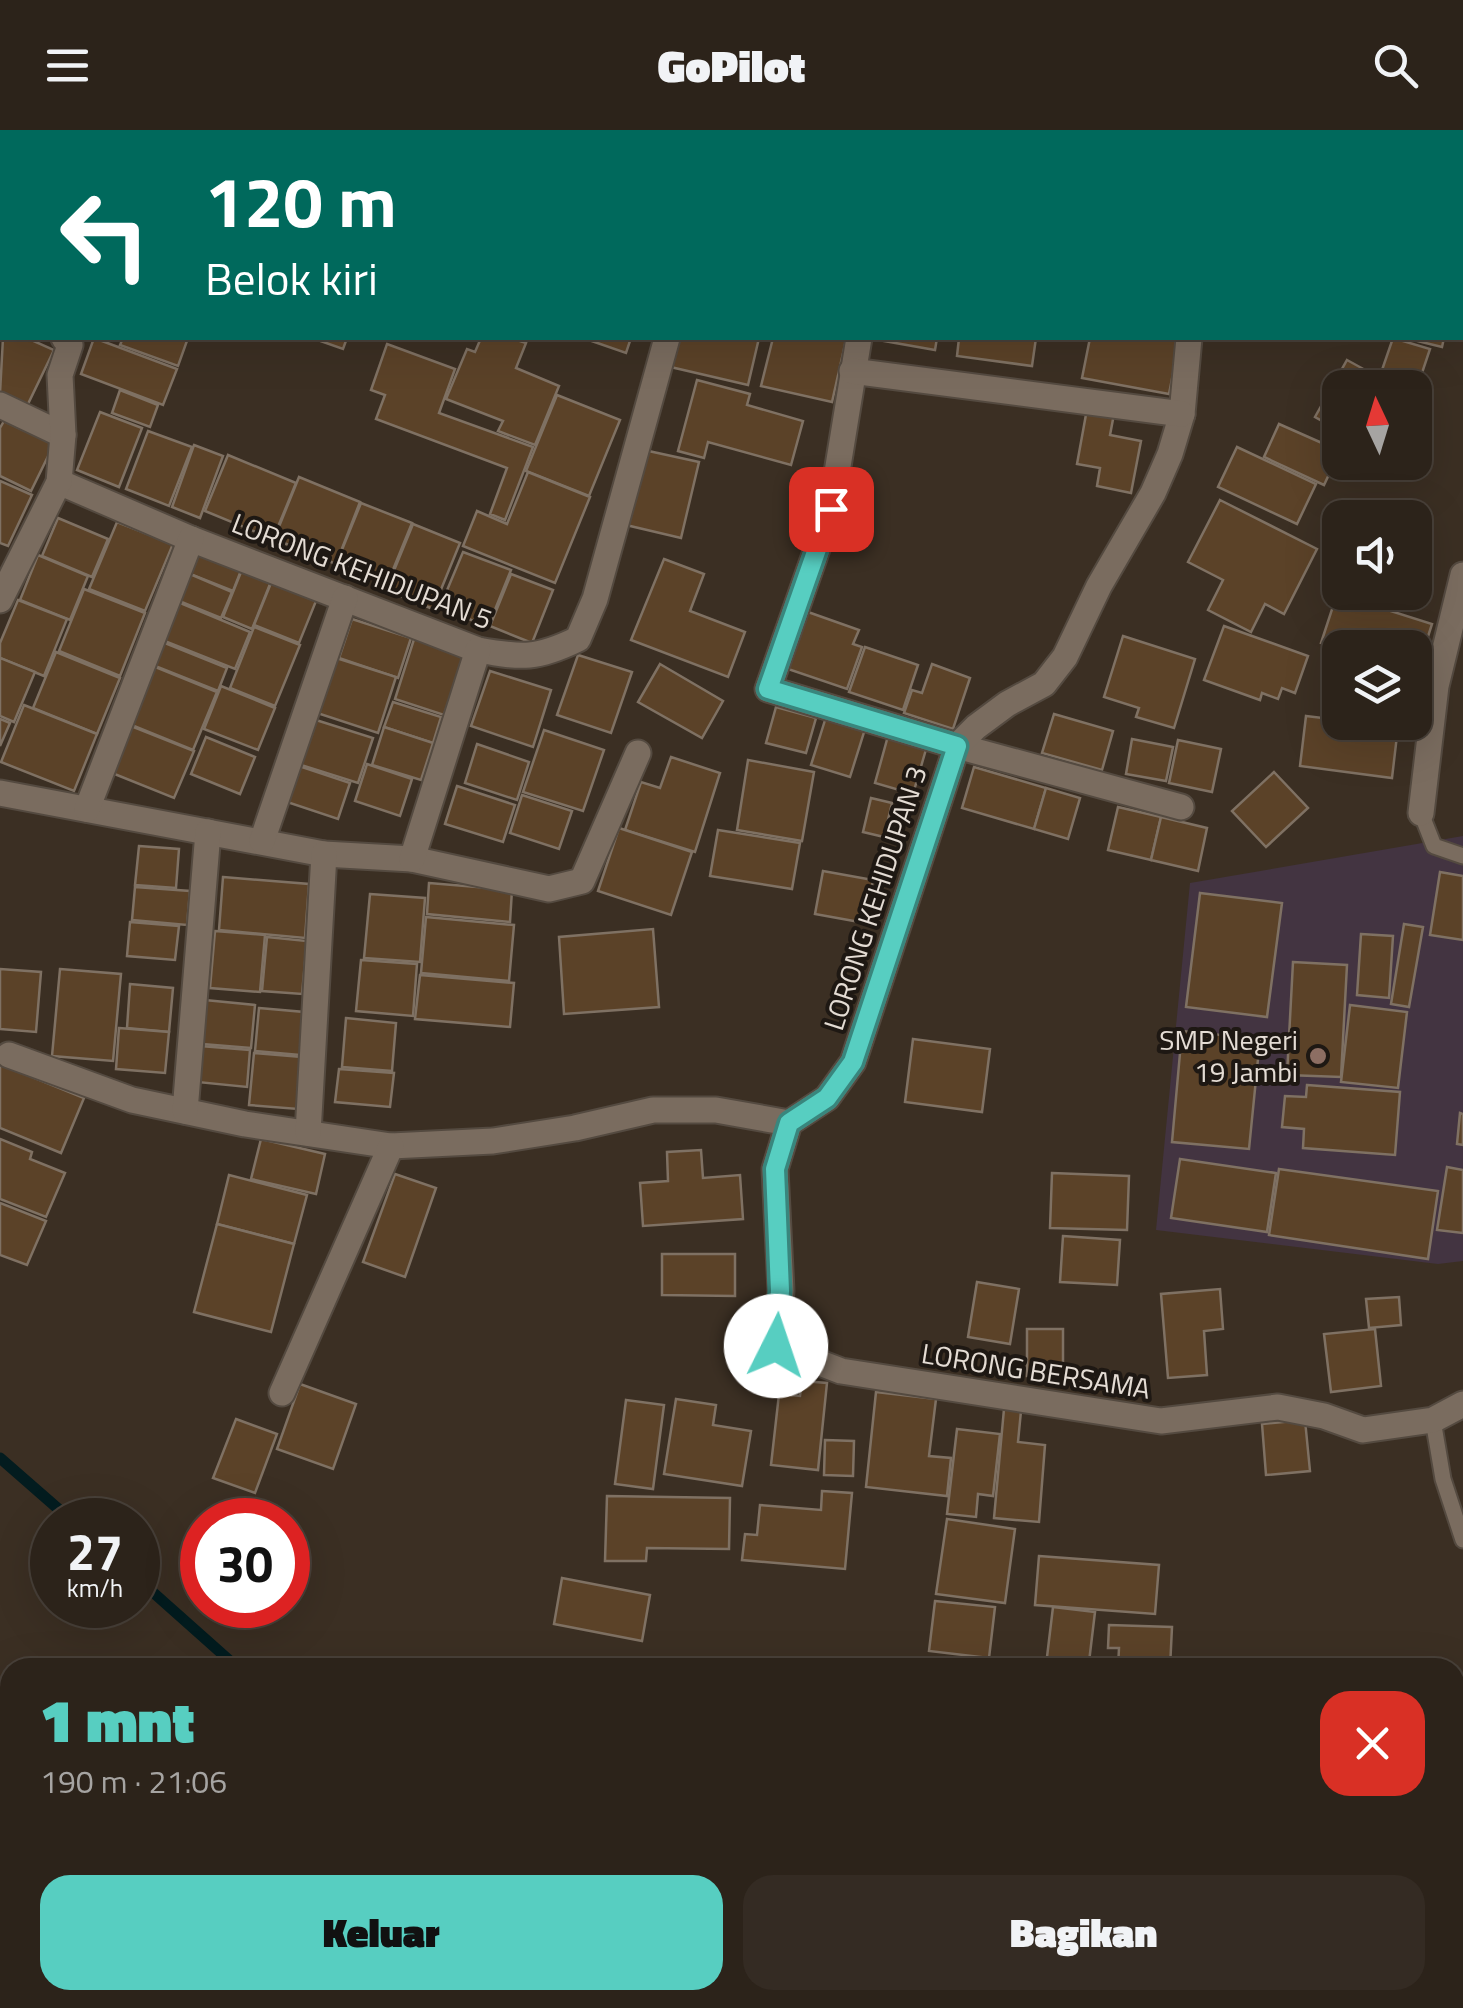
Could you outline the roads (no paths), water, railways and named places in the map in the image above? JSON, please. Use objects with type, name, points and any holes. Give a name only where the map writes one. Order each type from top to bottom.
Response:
[{"type":"street","points":[[0,600],[59,482],[63,435],[60,375],[70,345],[66,340]]},
{"type":"street","name":"LORONG KEHIDUPAN 5","points":[[59,482],[478,650],[515,656],[546,654],[578,638],[595,598],[666,340]]},
{"type":"street","points":[[859,340],[831,509],[768,689],[1181,807]]},
{"type":"street","name":"LORONG KEHIDUPAN 3","points":[[789,1123],[827,1098],[853,1062],[957,746],[1007,704],[1044,684],[1065,657],[1153,494],[1182,414],[1189,340]]},
{"type":"street","points":[[852,372],[1182,414]]},
{"type":"street","points":[[0,405],[63,435]]},
{"type":"street","points":[[86,809],[191,538]]},
{"type":"street","points":[[1421,813],[1436,686],[1463,575]]},
{"type":"street","points":[[262,841],[346,598]]},
{"type":"street","points":[[412,859],[478,650]]},
{"type":"street","points":[[0,793],[324,854],[412,859],[549,888],[582,881],[638,753]]},
{"type":"street","points":[[185,1111],[208,832]]},
{"type":"street","points":[[308,1133],[324,854]]},
{"type":"street","points":[[9,1054],[132,1100],[245,1124],[390,1146],[493,1141],[653,1110],[716,1110],[789,1123]]},
{"type":"street","name":"LORONG BERSAMA","points":[[789,1123],[775,1169],[780,1291],[776,1346],[841,1372],[1162,1420],[1278,1408],[1324,1416],[1363,1430],[1433,1420],[1463,1404]]},
{"type":"street","points":[[282,1393],[390,1146]]},
{"type":"lane","points":[[1421,813],[1434,846],[1463,856]]},
{"type":"lane","points":[[1433,1420],[1443,1478],[1463,1540]]},
{"type":"waterway","points":[[0,1458],[46,1498]]},
{"type":"waterway","points":[[160,1599],[227,1658]]},
{"type":"place","name":"SMP Negeri 19 Jambi","points":[[1318,1056]]}]
